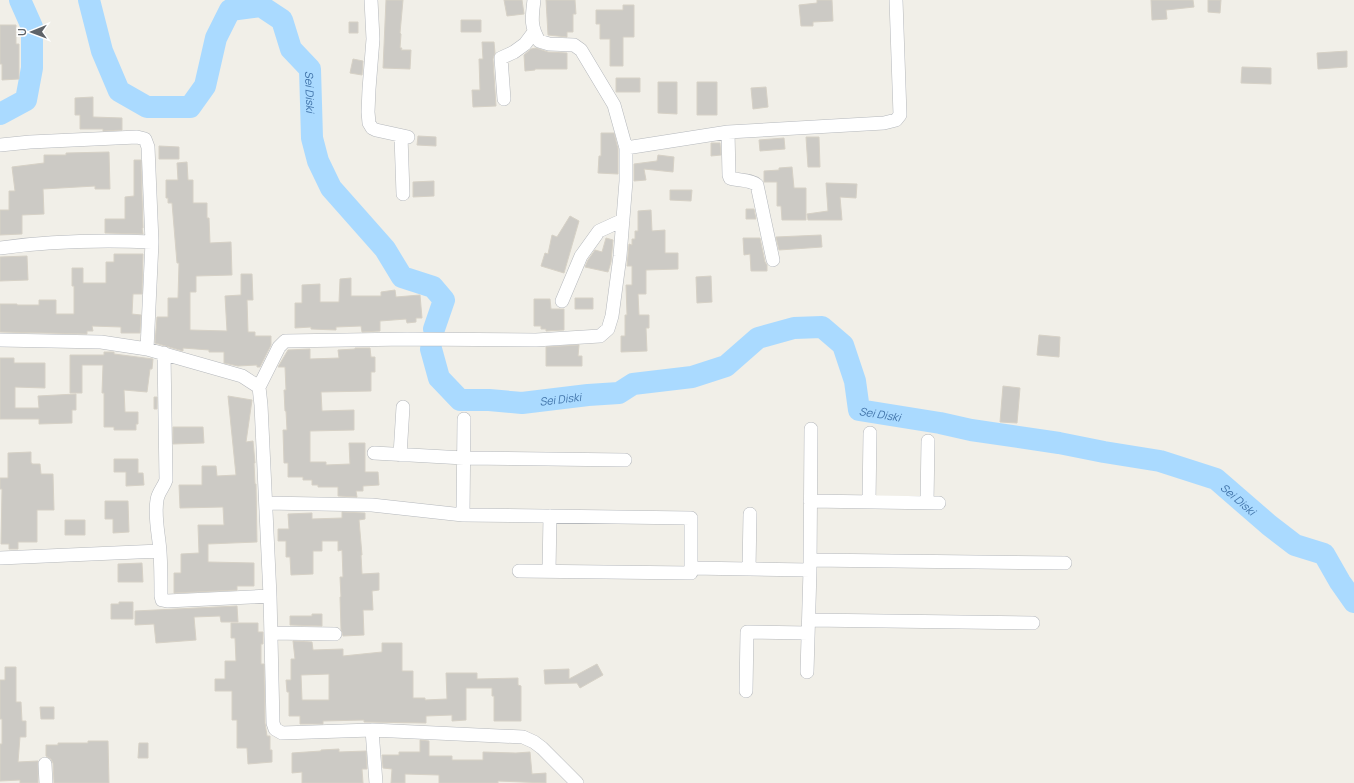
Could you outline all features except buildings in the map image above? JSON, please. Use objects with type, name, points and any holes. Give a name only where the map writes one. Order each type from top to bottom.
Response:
[{"type":"street","points":[[371,0],[373,39],[369,89],[369,122],[372,128],[376,130],[404,136],[403,194]]},
{"type":"street","points":[[534,0],[532,17],[534,32],[539,41],[549,44],[574,45],[581,50],[614,105],[626,148],[626,181],[620,256],[612,316],[608,329],[600,336],[536,340],[407,339],[286,341],[279,347],[259,387],[270,596],[273,723],[275,729],[282,733],[372,730],[523,737],[542,748],[577,783]]},
{"type":"street","points":[[626,148],[728,132],[896,120],[900,115],[896,0]]},
{"type":"street","points":[[504,99],[501,58],[514,52],[525,44],[534,32]]},
{"type":"street","points":[[728,132],[730,178],[751,182],[757,185],[773,260]]},
{"type":"street","points":[[0,145],[30,142],[137,137],[145,139],[148,146],[152,242],[147,349]]},
{"type":"street","points":[[562,301],[581,256],[598,231],[623,220]]},
{"type":"street","points":[[0,248],[24,245],[113,240],[152,242]]},
{"type":"street","points":[[0,340],[101,342],[147,349],[242,376],[259,387]]},
{"type":"street","points":[[164,353],[166,480],[164,487],[158,494],[157,500],[157,526],[160,551],[162,600],[270,596]]},
{"type":"street","points":[[400,455],[402,407]]},
{"type":"street","points":[[463,515],[464,419]]},
{"type":"street","points":[[807,672],[809,627],[811,429]]},
{"type":"street","points":[[869,502],[870,432]]},
{"type":"street","points":[[810,502],[933,503],[928,441]]},
{"type":"street","points":[[374,453],[464,458],[625,460]]},
{"type":"street","points":[[266,503],[372,505],[463,515],[691,518],[691,573],[519,571]]},
{"type":"street","points":[[750,514],[750,569]]},
{"type":"street","points":[[549,572],[550,516]]},
{"type":"street","points":[[0,558],[160,551]]},
{"type":"street","points":[[691,568],[750,569],[810,565],[1065,563]]},
{"type":"street","points":[[746,691],[747,632],[809,627],[1033,623]]},
{"type":"street","points":[[271,633],[335,634]]},
{"type":"street","points":[[372,730],[376,783]]},
{"type":"street","points":[[45,764],[46,783]]},
{"type":"waterway","name":"Sei Diski","points":[[0,114],[26,100],[32,68],[32,27],[20,0]]},
{"type":"waterway","name":"Sei Diski","points":[[89,0],[102,51],[119,91],[147,107],[190,107],[205,86],[216,38],[230,10],[261,6],[282,20],[291,49],[310,69],[312,138],[318,161],[331,188],[385,249],[402,277],[433,287],[444,300],[434,329]]},
{"type":"waterway","name":"Sei Diski","points":[[431,349],[439,378],[460,400],[489,400],[522,403],[619,393],[633,384],[692,377],[726,366],[758,338],[794,328],[822,327],[843,345],[855,381],[859,410],[1160,461],[1216,479],[1269,525],[1295,545],[1324,554],[1340,582],[1354,602]]}]
